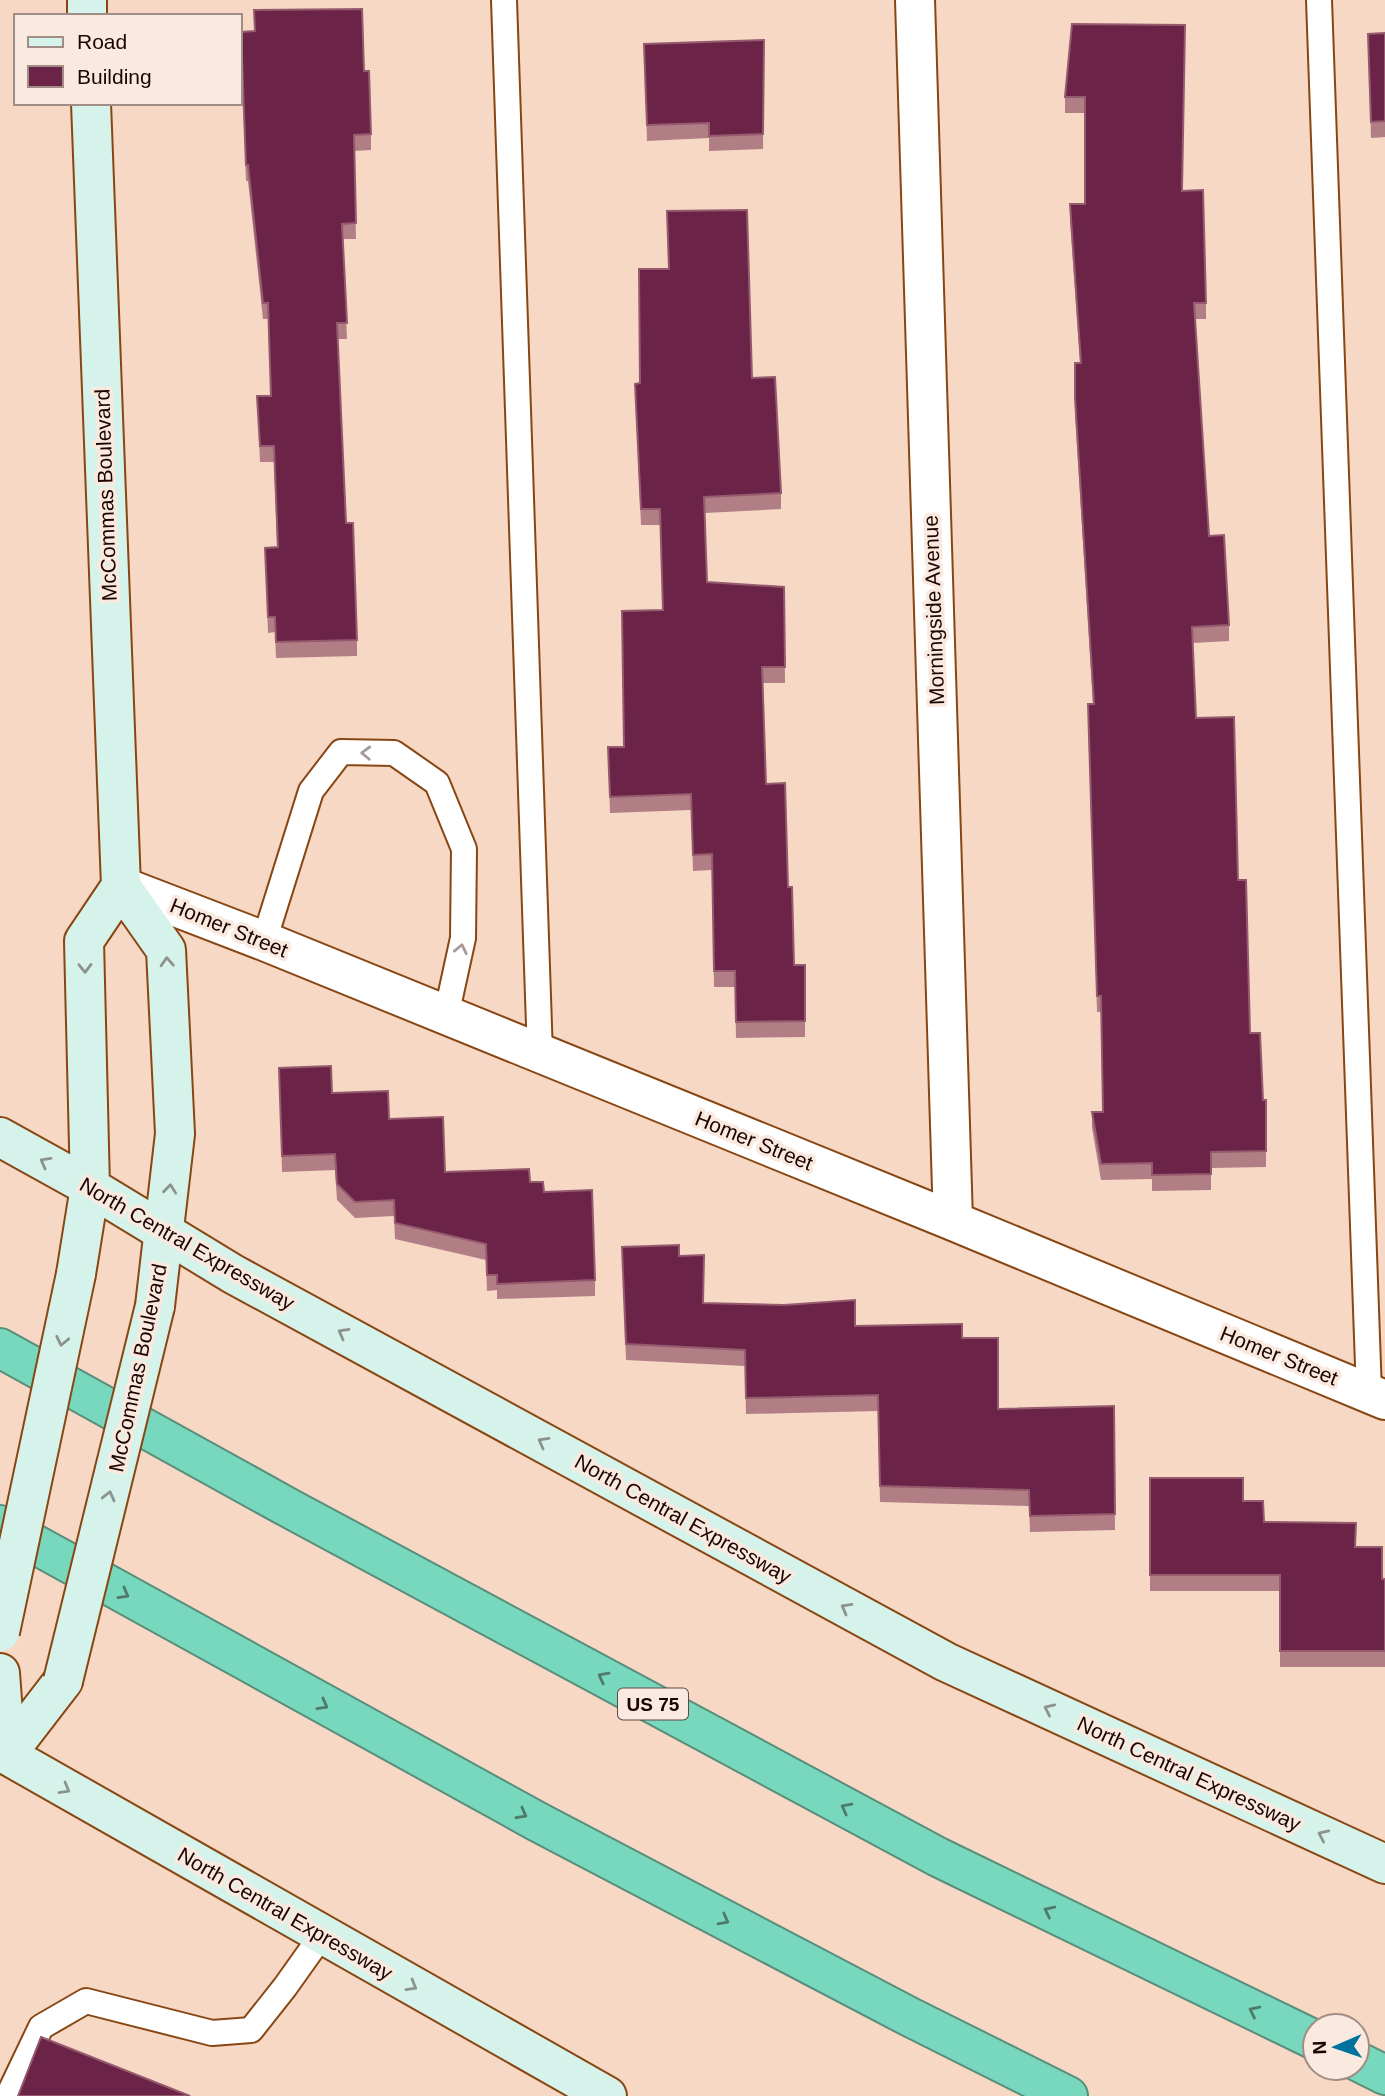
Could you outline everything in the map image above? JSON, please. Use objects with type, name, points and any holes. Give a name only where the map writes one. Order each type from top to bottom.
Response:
[{"type":"highway","name":"US 75","points":[[0,1348],[289,1508],[938,1857],[1301,2033]]},
{"type":"highway","points":[[0,1525],[538,1822],[910,2017],[1068,2096]]},
{"type":"street","name":"Morningside Avenue","points":[[915,0],[953,1221]]},
{"type":"street","name":"McCommas Boulevard","points":[[2,1760],[64,1681],[155,1306],[175,1134],[166,950],[121,887],[91,105]]},
{"type":"street","name":"Homer Street","points":[[121,887],[264,941],[953,1221],[1377,1397]]},
{"type":"street","points":[[0,1632],[76,1274],[90,1187],[84,942],[121,887]]},
{"type":"street","name":"North Central Expressway","points":[[0,1137],[90,1187],[233,1274],[946,1662],[1385,1864]]},
{"type":"street","points":[[0,1674],[2,1760]]},
{"type":"street","name":"North Central Expressway","points":[[2,1760],[322,1935],[607,2096]]},
{"type":"lane","points":[[503,0],[540,1055]]},
{"type":"lane","points":[[1319,0],[1377,1397]]},
{"type":"lane","points":[[264,941],[311,791],[341,752],[394,753],[436,783],[464,849],[463,938],[446,1016]]},
{"type":"lane","points":[[8,2096],[41,2027],[86,2001],[212,2033],[251,2030],[322,1935]]},
{"type":"building","points":[[362,9],[364,71],[369,71],[371,134],[354,135],[356,223],[342,224],[347,323],[337,323],[346,523],[353,523],[357,640],[276,642],[275,617],[268,617],[265,548],[278,547],[274,446],[260,446],[257,396],[271,396],[268,303],[263,303],[246,165],[242,59],[242,32],[255,31],[254,10]]},
{"type":"building","points":[[1072,24],[1185,25],[1182,191],[1203,190],[1206,303],[1194,303],[1209,536],[1224,535],[1229,625],[1192,627],[1196,718],[1234,717],[1238,880],[1246,880],[1250,1033],[1260,1033],[1263,1100],[1266,1100],[1266,1151],[1211,1152],[1211,1174],[1152,1175],[1152,1163],[1101,1164],[1092,1112],[1103,1112],[1101,996],[1097,996],[1088,704],[1094,704],[1075,398],[1075,363],[1081,363],[1070,204],[1085,204],[1085,97],[1065,97]]},
{"type":"building","points":[[1385,33],[1385,121],[1371,122],[1368,34]]},
{"type":"building","points":[[764,40],[763,134],[709,136],[709,123],[647,125],[644,44]]},
{"type":"building","points":[[747,210],[752,378],[775,377],[781,493],[704,497],[707,582],[784,587],[785,667],[762,667],[766,784],[785,783],[788,887],[792,887],[794,965],[805,965],[805,1021],[736,1022],[735,971],[714,971],[712,854],[693,855],[691,794],[610,797],[608,747],[624,747],[622,611],[663,610],[660,509],[641,509],[635,384],[640,383],[639,269],[669,269],[667,211]]},
{"type":"building","points":[[331,1066],[332,1093],[388,1091],[389,1119],[443,1117],[445,1172],[529,1169],[530,1182],[543,1182],[544,1192],[592,1190],[595,1280],[497,1284],[497,1275],[487,1275],[486,1244],[395,1223],[394,1200],[355,1202],[337,1184],[335,1154],[282,1156],[279,1068]]},
{"type":"building","points":[[679,1245],[679,1256],[704,1255],[703,1303],[784,1305],[855,1300],[855,1326],[962,1324],[962,1338],[998,1338],[998,1409],[1114,1406],[1115,1514],[1030,1516],[1029,1490],[880,1486],[878,1395],[746,1398],[745,1350],[626,1344],[622,1247]]},
{"type":"building","points":[[1150,1478],[1243,1478],[1243,1501],[1263,1501],[1264,1522],[1356,1523],[1355,1547],[1382,1547],[1385,1651],[1280,1651],[1280,1575],[1150,1575]]},
{"type":"building","points":[[41,2037],[190,2096],[18,2096]]}]
